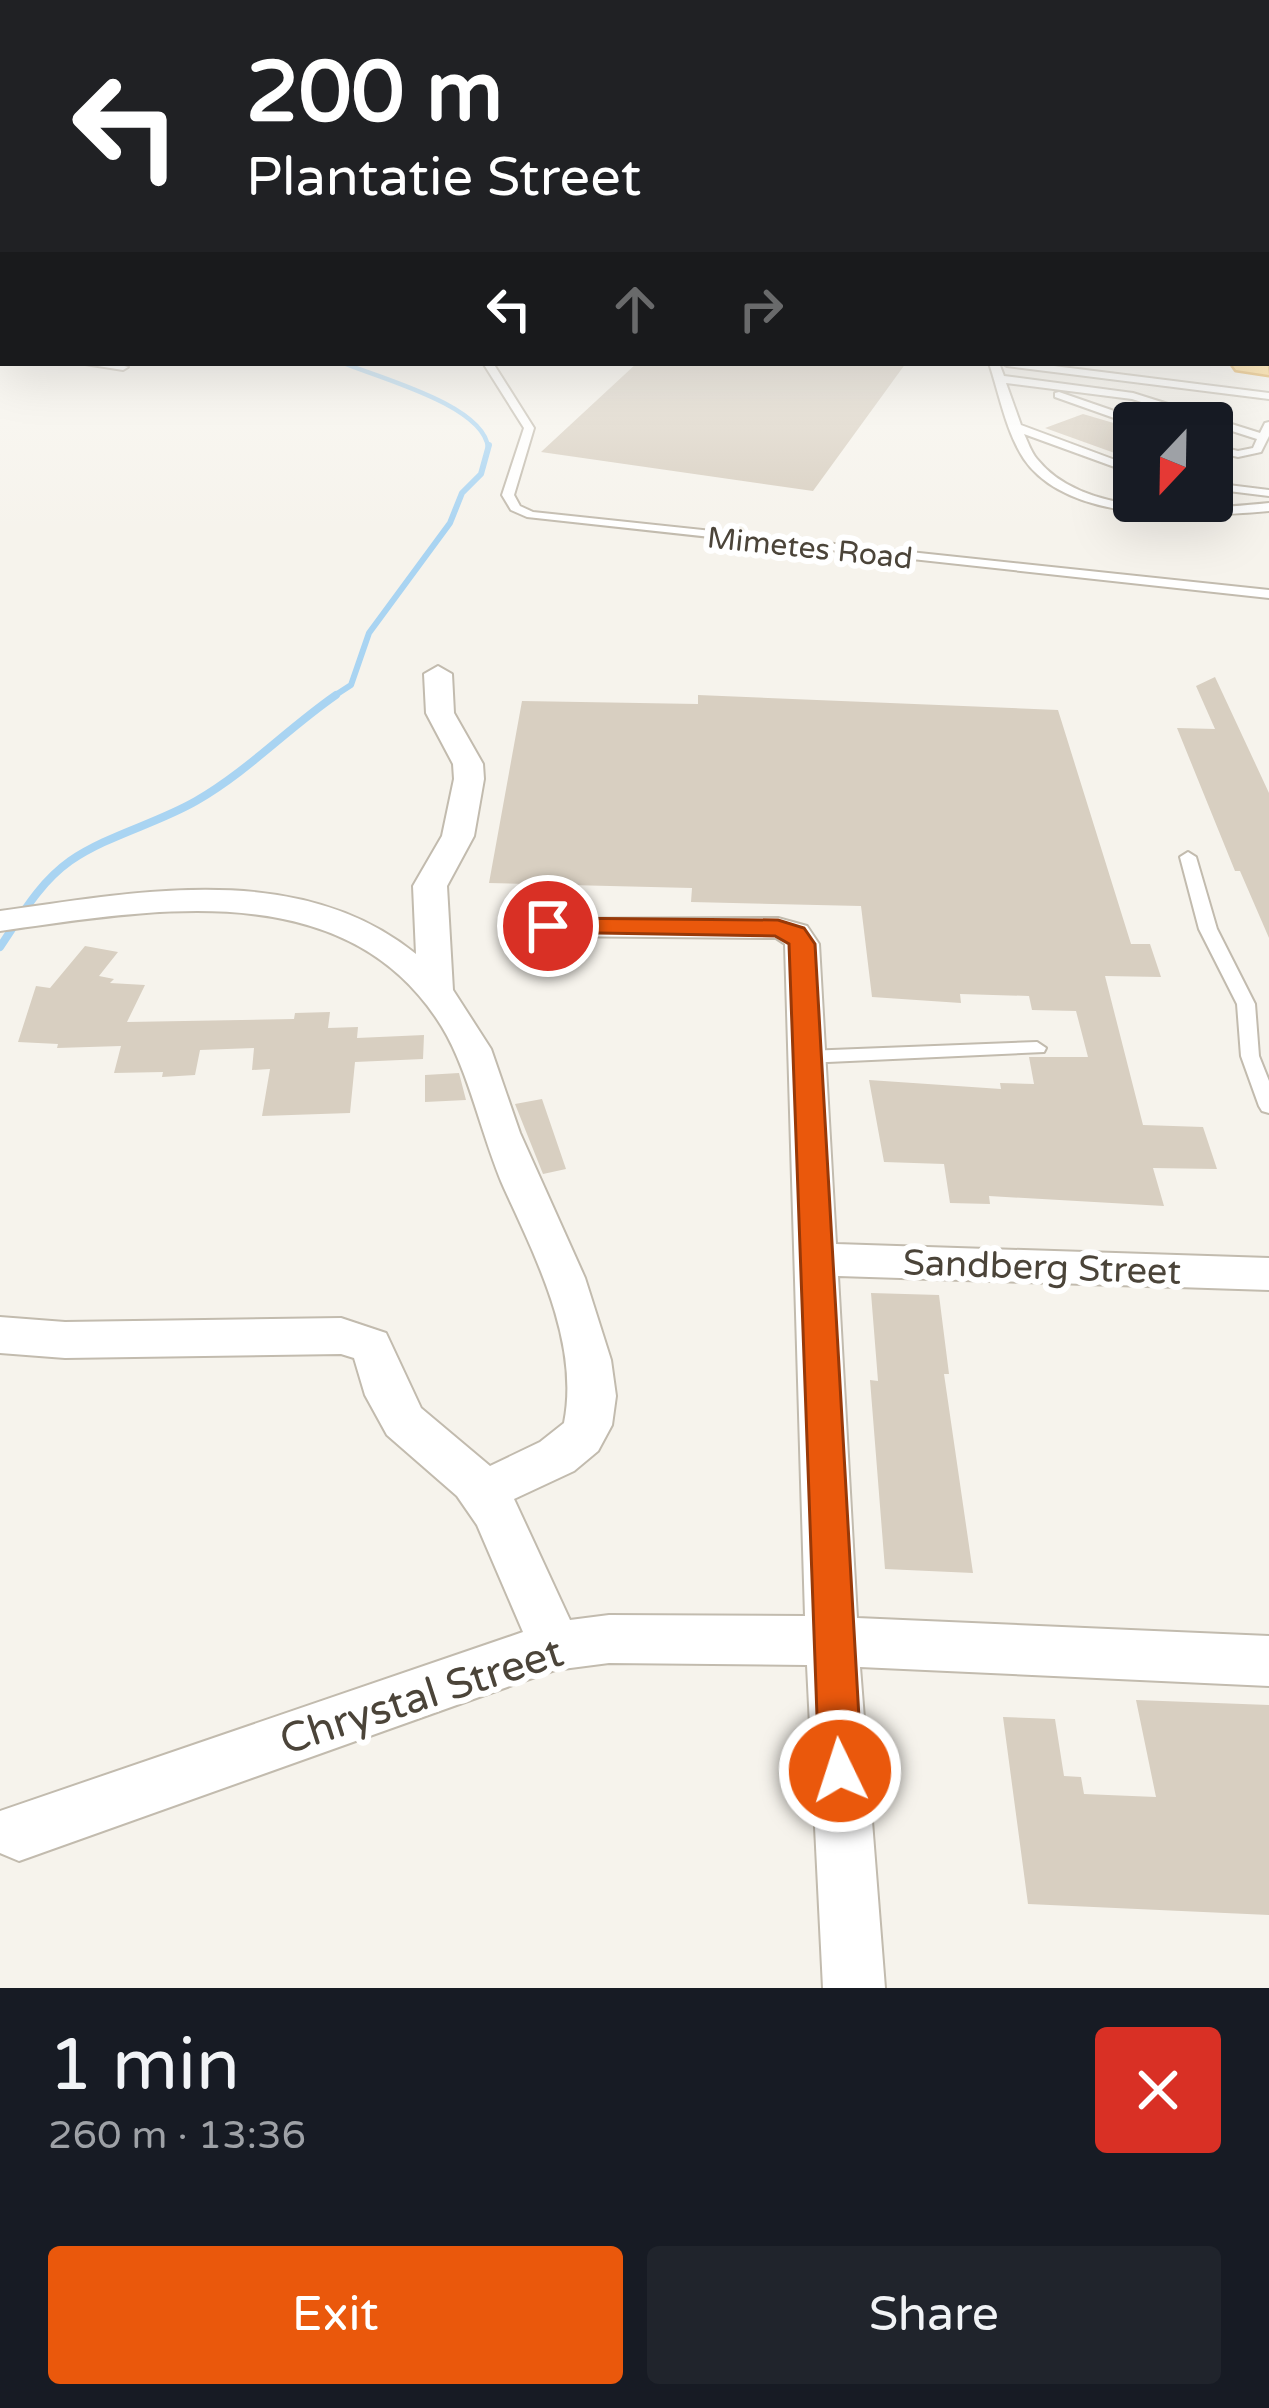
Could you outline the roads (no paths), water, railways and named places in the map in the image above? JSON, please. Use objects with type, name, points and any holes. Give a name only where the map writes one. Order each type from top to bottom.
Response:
[{"type":"street","points":[[435,992],[430,886],[458,836],[469,778],[468,764],[440,713],[438,674]]},
{"type":"street","points":[[0,920],[139,900],[217,898],[271,906],[360,933],[435,992],[467,1039],[498,1128],[560,1265],[590,1390],[591,1418],[580,1439],[482,1491]]},
{"type":"street","points":[[548,926],[778,928],[794,934],[802,944],[832,1641],[854,1988]]},
{"type":"street","name":"Sandberg Street","points":[[816,1259],[1269,1274]]},
{"type":"street","points":[[0,1335],[341,1336],[370,1343],[378,1350],[383,1384],[395,1410],[482,1491],[555,1646]]},
{"type":"street","name":"Chrystal Street","points":[[20,1832],[555,1646],[609,1639],[832,1641],[1269,1661]]},
{"type":"lane","points":[[113,366],[123,367]]},
{"type":"lane","name":"Mimetes Road","points":[[490,366],[530,428],[508,495],[514,508],[531,515],[1269,594]]},
{"type":"lane","points":[[995,366],[1019,444],[1035,467],[1087,498],[1220,512],[1269,507]]},
{"type":"lane","points":[[1032,366],[1269,395]]},
{"type":"lane","points":[[1001,379],[1151,402]]},
{"type":"lane","points":[[1133,396],[1164,382]]},
{"type":"lane","points":[[1055,386],[1058,394],[1113,414]]},
{"type":"lane","points":[[1233,424],[1266,431],[1257,450],[1233,451]]},
{"type":"lane","points":[[1016,427],[1113,463]]},
{"type":"lane","points":[[1233,489],[1269,494]]},
{"type":"lane","points":[[1188,857],[1208,929],[1246,1004],[1250,1056],[1269,1106]]},
{"type":"lane","points":[[806,1057],[1036,1048]]},
{"type":"waterway","points":[[351,366],[451,407],[482,433],[488,448]]},
{"type":"waterway","points":[[331,698],[351,685],[369,633],[450,523],[462,493],[481,474],[489,445]]},
{"type":"waterway","points":[[0,947],[40,890],[70,861],[215,789],[336,695]]}]
